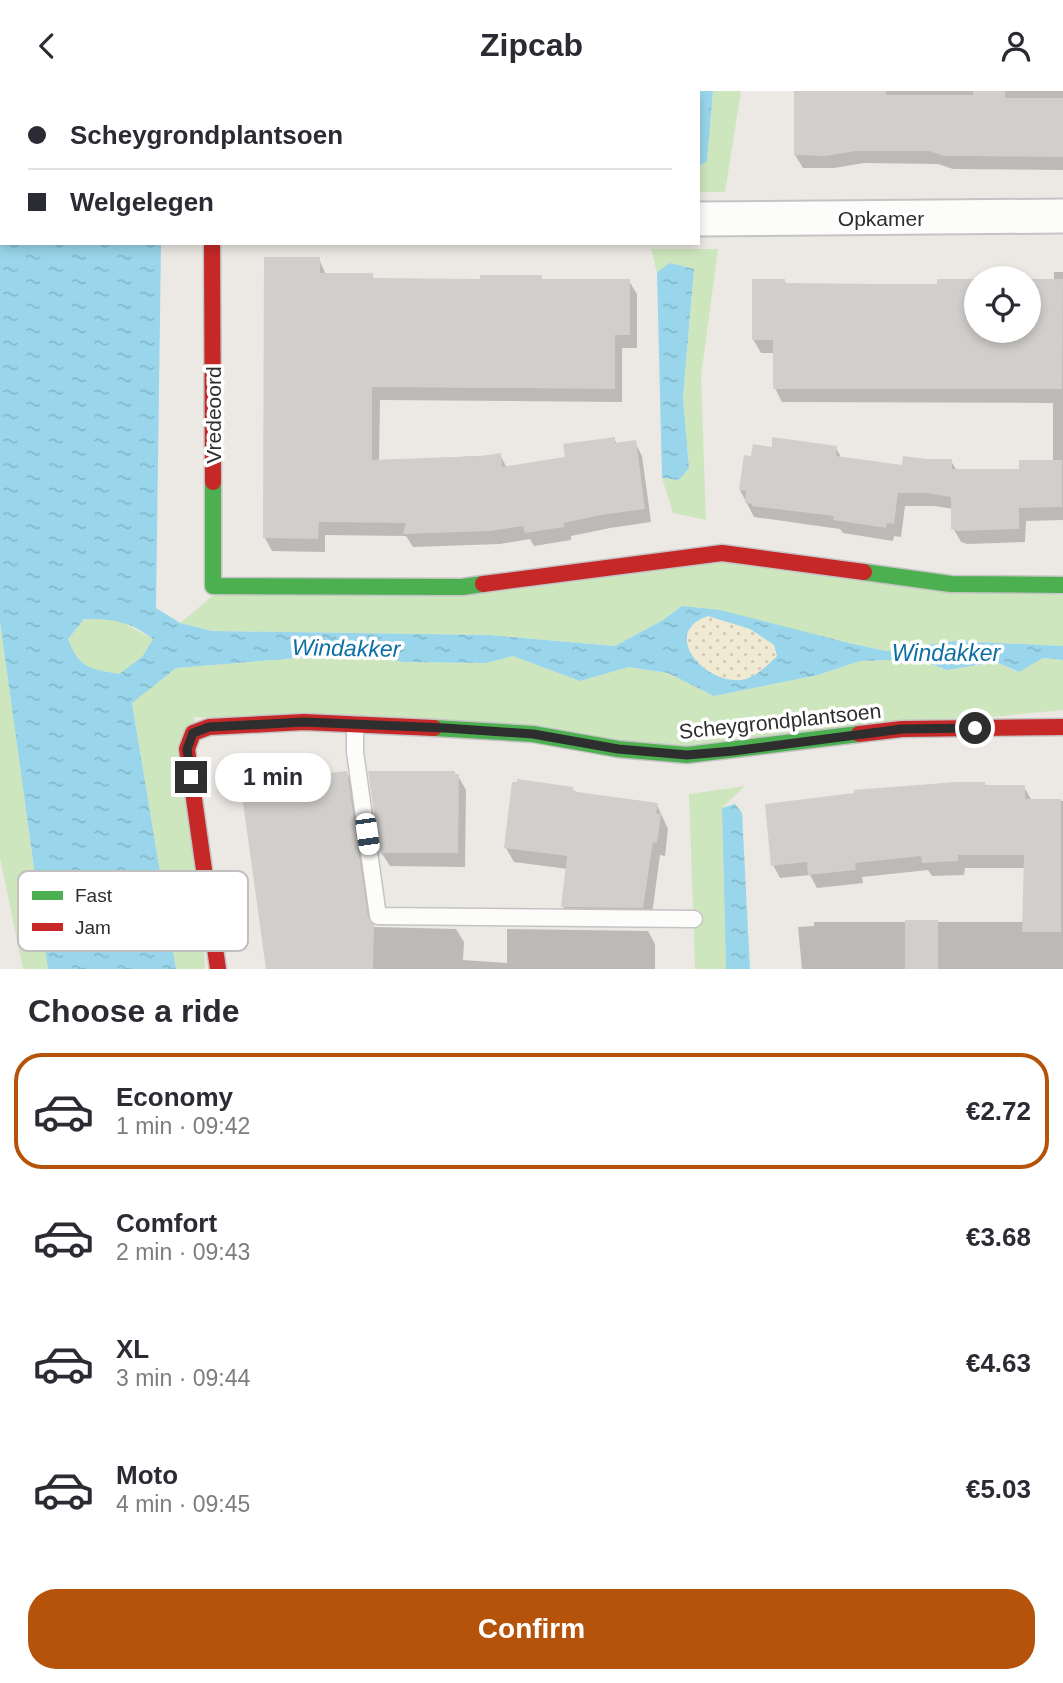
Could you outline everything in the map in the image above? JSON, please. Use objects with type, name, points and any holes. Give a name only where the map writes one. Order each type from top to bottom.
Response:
[{"type":"street","name":"Opkamer","points":[[700,219],[1063,216]]},
{"type":"street","name":"Vredeoord","points":[[212,245],[213,586],[462,587],[722,553],[951,584],[1063,585]]},
{"type":"street","name":"Scheygrondplantsoen","points":[[204,871],[187,749],[193,733],[209,727],[304,722],[445,728],[533,734],[618,749],[687,755],[902,729],[1063,727]]},
{"type":"street","name":"Scheygrondplantsoen","points":[[215,951],[218,969]]},
{"type":"lane","points":[[355,724],[355,752],[378,916],[694,919]]},
{"type":"green space","points":[[713,91],[741,91],[725,192],[700,192],[700,166],[707,161]]},
{"type":"green space","points":[[651,249],[718,249],[701,377],[706,520],[673,513],[662,478],[679,480],[689,468],[683,397],[694,270],[670,263],[657,272]]},
{"type":"green space","points":[[729,561],[1063,595],[1063,646],[955,641],[886,651],[682,606],[663,620],[615,646],[488,635],[212,631],[180,623],[216,593]]},
{"type":"green space","points":[[84,619],[116,619],[153,639],[142,657],[119,675],[100,671],[81,662],[68,639]]},
{"type":"green space","points":[[0,622],[34,871],[18,871],[18,945],[0,858]]},
{"type":"green space","points":[[355,651],[403,662],[486,663],[513,656],[580,681],[629,667],[668,673],[714,696],[818,675],[860,661],[919,659],[947,670],[996,662],[1018,672],[1043,658],[1063,660],[1063,710],[684,747],[194,717],[201,871],[160,871],[132,702],[176,668]]},
{"type":"green space","points":[[745,786],[722,808],[726,969],[695,969],[689,794]]},
{"type":"green space","points":[[19,951],[46,951],[48,969],[23,969]]},
{"type":"green space","points":[[173,951],[204,951],[205,969],[176,969]]},
{"type":"sand","points":[[708,616],[750,629],[774,645],[777,656],[761,671],[746,679],[727,679],[713,674],[692,656],[687,645],[688,634],[694,624]]},
{"type":"water","points":[[700,91],[713,91],[707,161],[700,166]]},
{"type":"water","name":"Windakker","points":[[0,245],[161,245],[156,608],[180,623],[212,631],[488,635],[615,646],[663,620],[682,606],[720,610],[886,651],[955,641],[1063,646],[1063,660],[1043,658],[1019,672],[996,662],[947,670],[918,659],[860,661],[818,675],[714,696],[668,673],[629,667],[580,681],[513,656],[486,663],[403,662],[355,651],[176,668],[132,703],[160,871],[34,871],[0,622]],"holes":[[[708,616],[750,629],[774,645],[777,656],[746,679],[727,679],[713,674],[701,666],[687,644],[688,633],[694,624]],[[84,619],[121,622],[153,639],[142,657],[119,674],[100,671],[81,661],[68,639]]]},
{"type":"water","points":[[670,263],[694,269],[683,397],[689,468],[679,480],[662,478],[657,272]]},
{"type":"water","points":[[735,804],[742,813],[750,969],[726,969],[722,808]]},
{"type":"water","points":[[46,951],[173,951],[176,969],[48,969]]},
{"type":"building","points":[[794,91],[973,95],[973,91],[1005,91],[1005,98],[1063,98],[1063,157],[945,156],[929,151],[856,151],[826,156],[794,155]]},
{"type":"building","points":[[264,257],[320,257],[320,273],[373,273],[373,278],[480,279],[480,275],[542,275],[542,279],[630,279],[630,335],[615,335],[615,389],[372,387],[372,460],[501,453],[502,467],[565,457],[563,444],[615,437],[615,443],[636,440],[645,509],[601,515],[564,523],[564,527],[525,533],[523,526],[491,531],[403,534],[406,523],[319,522],[318,539],[263,538]]},
{"type":"building","points":[[752,279],[785,279],[785,283],[937,284],[937,279],[964,279],[964,343],[1041,343],[1041,279],[1063,279],[1062,389],[773,389],[773,340],[752,340]]},
{"type":"building","points":[[772,437],[837,446],[836,456],[902,465],[903,456],[952,459],[952,469],[1019,469],[1019,460],[1062,460],[1062,507],[1019,508],[1019,529],[958,531],[951,529],[951,497],[926,493],[898,493],[894,524],[887,523],[886,528],[833,520],[834,516],[752,506],[745,503],[746,491],[739,490],[744,455],[751,456],[753,444],[772,447]]},
{"type":"building","points":[[292,765],[293,777],[347,771],[368,917],[374,925],[373,969],[266,969],[239,773]]},
{"type":"building","points":[[368,771],[455,771],[455,774],[459,774],[458,853],[380,853]]},
{"type":"building","points":[[517,779],[573,787],[577,792],[658,803],[656,813],[661,814],[657,843],[653,842],[643,908],[561,907],[567,856],[504,848],[512,782],[517,782]]},
{"type":"building","points":[[957,782],[1025,785],[1025,799],[1061,799],[1061,932],[1022,932],[1024,855],[958,855],[958,861],[922,863],[921,856],[855,863],[856,870],[808,875],[807,862],[771,866],[765,804],[854,793],[854,790]]},
{"type":"building","points":[[905,920],[938,920],[938,969],[905,969]]},
{"type":"traffic: fast","points":[[213,482],[213,586],[462,587],[483,584]]},
{"type":"traffic: fast","points":[[864,572],[951,584],[1063,585]]},
{"type":"traffic: fast","points":[[434,728],[533,734],[618,749],[687,755],[859,734]]},
{"type":"traffic: jam","points":[[212,245],[213,482]]},
{"type":"traffic: jam","points":[[483,584],[722,553],[864,572]]},
{"type":"traffic: jam","points":[[204,871],[187,749],[193,733],[209,727],[304,722],[434,728]]},
{"type":"traffic: jam","points":[[859,734],[902,729],[1063,727]]},
{"type":"traffic: jam","points":[[215,951],[218,969]]},
{"type":"route","points":[[191,777],[187,749],[193,733],[209,727],[304,722],[445,728],[533,734],[618,749],[687,755],[902,729],[975,728]]}]
